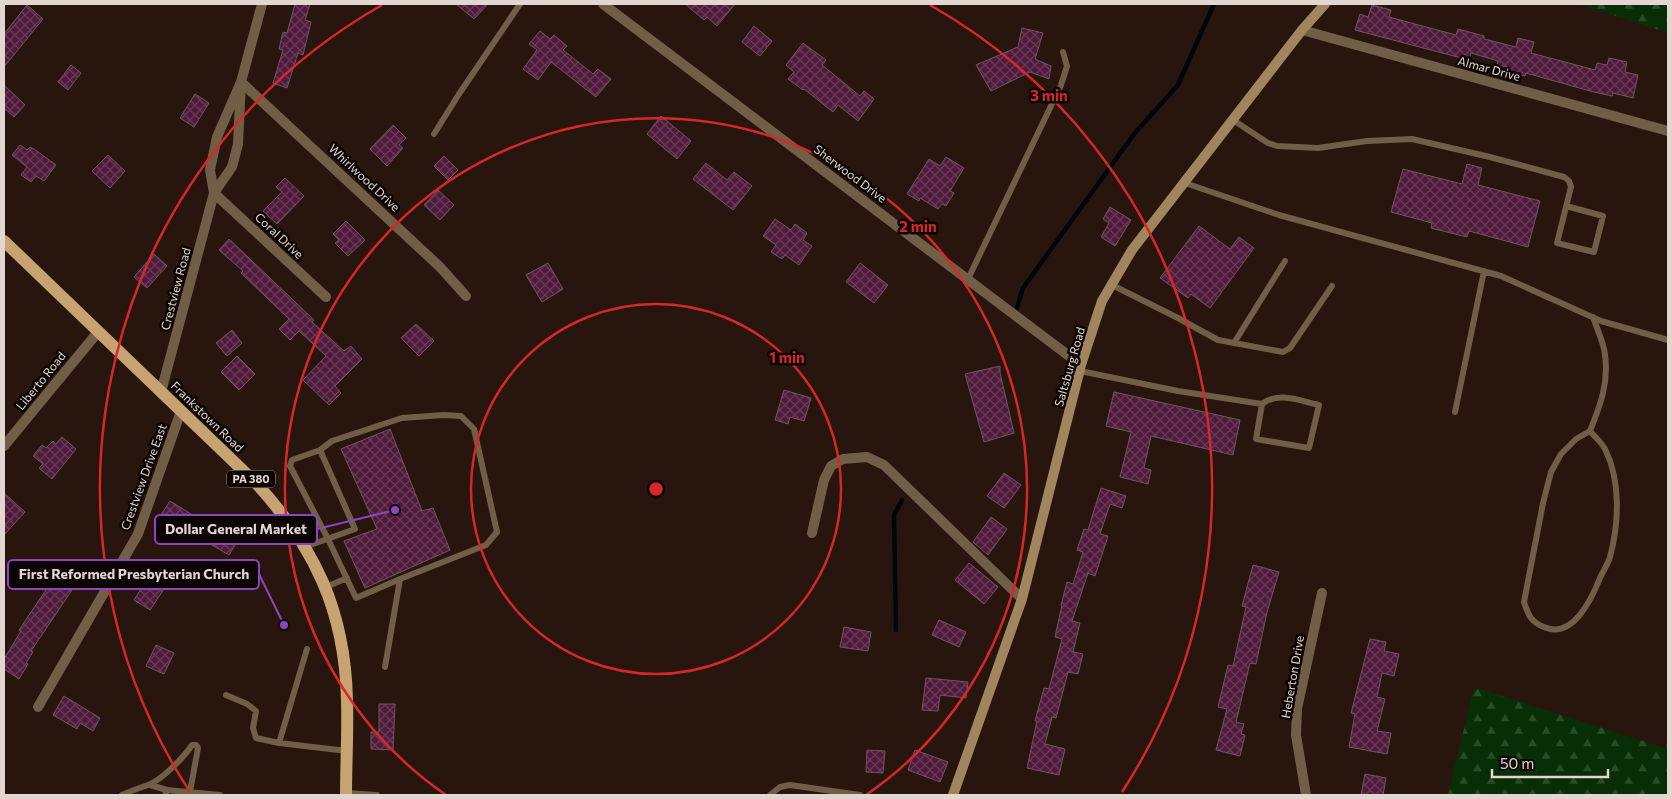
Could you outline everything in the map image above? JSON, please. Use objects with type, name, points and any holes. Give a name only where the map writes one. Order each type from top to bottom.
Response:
[{"type":"main road","name":"Saltsburg Road","points":[[953,795],[1022,599],[1081,368],[1102,301],[1132,250],[1302,30],[1325,4]]},
{"type":"main road","name":"Frankstown Road","points":[[4,241],[255,482],[279,508],[306,547],[326,588],[336,615],[346,673],[348,701],[346,794]]},
{"type":"street","name":"Crestview Road","points":[[214,193],[210,170],[217,137],[242,82],[262,4]]},
{"type":"street","name":"Sherwood Drive","points":[[603,4],[968,279],[1081,368]]},
{"type":"street","name":"Almar Drive","points":[[1302,30],[1668,132]]},
{"type":"street","name":"Crestview Road","points":[[162,392],[214,193],[232,167],[238,144],[242,82]]},
{"type":"street","name":"Whirlwood Drive","points":[[242,82],[440,267],[466,296]]},
{"type":"street","name":"Coral Drive","points":[[214,193],[326,297]]},
{"type":"street","name":"Liberto Road","points":[[4,446],[98,332]]},
{"type":"street","name":"Crestview Drive East","points":[[38,708],[138,534],[181,410]]},
{"type":"street","points":[[812,533],[824,480],[831,466],[843,459],[868,457],[884,466],[1022,599]]},
{"type":"street","name":"Heberton Drive","points":[[1306,795],[1296,735],[1297,709],[1322,593]]},
{"type":"lane","points":[[434,134],[520,4]]},
{"type":"lane","points":[[968,279],[1061,85],[1067,66],[1063,52]]},
{"type":"lane","points":[[1233,120],[1268,143],[1277,146],[1318,148],[1402,138],[1412,139],[1490,156],[1564,177],[1569,181],[1571,187],[1566,206],[1557,243],[1594,252],[1603,216],[1566,206]]},
{"type":"lane","points":[[1185,183],[1279,215],[1500,276],[1594,318],[1668,340]]},
{"type":"lane","points":[[1234,343],[1286,261]]},
{"type":"lane","points":[[1455,412],[1484,271]]},
{"type":"lane","points":[[1112,285],[1218,340],[1284,352],[1290,348],[1332,286]]},
{"type":"lane","points":[[1590,432],[1604,448],[1614,475],[1617,516],[1609,558],[1591,600],[1577,618],[1563,629],[1549,629],[1537,624],[1529,617],[1524,602],[1542,503],[1551,472],[1561,454],[1576,438],[1590,432],[1607,381],[1605,354],[1594,318]]},
{"type":"lane","points":[[1081,368],[1178,391],[1262,404],[1279,396],[1319,405],[1309,448],[1256,439],[1262,404]]},
{"type":"lane","points":[[444,415],[461,416],[474,429],[497,532],[486,545],[356,598],[290,466],[292,460],[320,450],[332,441],[402,418],[444,415]]},
{"type":"lane","points":[[306,547],[355,529],[320,450]]},
{"type":"lane","points":[[326,588],[347,578]]},
{"type":"lane","points":[[385,667],[400,579]]},
{"type":"lane","points":[[278,743],[307,649]]},
{"type":"lane","points":[[226,695],[247,704],[256,711],[253,728],[256,738],[278,743],[347,751]]},
{"type":"lane","points":[[122,795],[139,787],[150,785],[176,764],[192,745],[196,745],[198,748],[190,792]]},
{"type":"lane","points":[[150,785],[166,792],[220,795]]},
{"type":"lane","points":[[770,795],[780,788],[790,785],[860,795]]},
{"type":"lane","points":[[346,794],[378,795]]},
{"type":"green space","points":[[1579,4],[1668,4],[1668,33]]},
{"type":"green space","points":[[1474,687],[1665,748],[1668,740],[1668,795],[1448,795]]},
{"type":"building","points":[[295,4],[310,4],[305,20],[311,22],[303,55],[298,53],[287,88],[273,83],[283,50],[279,49],[283,32],[287,33]]},
{"type":"building","points":[[456,4],[488,4],[474,19]]},
{"type":"building","points":[[685,4],[735,4],[717,26],[707,17],[704,20]]},
{"type":"building","points":[[27,5],[43,19],[4,67],[4,34]]},
{"type":"building","points":[[1372,5],[1391,10],[1389,17],[1456,35],[1458,29],[1484,36],[1484,39],[1516,47],[1518,38],[1534,42],[1531,53],[1595,70],[1597,63],[1607,65],[1609,58],[1627,62],[1625,72],[1638,75],[1633,98],[1613,93],[1612,96],[1590,91],[1526,73],[1525,76],[1507,72],[1508,67],[1497,65],[1498,61],[1471,53],[1469,60],[1355,30],[1360,14],[1368,17]]},
{"type":"building","points":[[754,26],[772,41],[760,56],[742,42]]},
{"type":"building","points":[[1022,28],[1043,33],[1035,59],[1051,66],[1049,79],[1030,72],[991,91],[976,65],[1018,47]]},
{"type":"building","points":[[540,31],[550,39],[554,35],[567,46],[563,50],[593,74],[598,69],[611,79],[596,97],[551,62],[538,80],[523,69],[537,50],[529,44]]},
{"type":"building","points":[[803,43],[826,60],[822,65],[860,96],[864,91],[874,99],[858,121],[838,105],[833,112],[788,79],[794,72],[786,65]]},
{"type":"building","points":[[71,65],[81,73],[68,90],[58,82]]},
{"type":"building","points":[[4,85],[25,105],[14,117],[4,108]]},
{"type":"building","points":[[195,94],[209,103],[194,127],[180,118]]},
{"type":"building","points":[[661,116],[691,141],[677,159],[647,134]]},
{"type":"building","points":[[393,125],[406,138],[399,145],[403,148],[387,166],[370,149]]},
{"type":"building","points":[[20,145],[27,150],[30,147],[34,149],[56,165],[44,181],[36,176],[31,182],[21,175],[27,167],[12,155]]},
{"type":"building","points":[[108,155],[125,171],[110,188],[92,171]]},
{"type":"building","points":[[444,156],[458,170],[448,180],[434,166]]},
{"type":"building","points":[[946,157],[964,168],[950,191],[954,193],[946,206],[942,204],[938,209],[920,198],[919,201],[907,194],[929,159],[940,166]]},
{"type":"building","points":[[706,163],[727,180],[734,172],[752,186],[733,210],[693,179]]},
{"type":"building","points":[[1467,164],[1482,168],[1478,185],[1540,201],[1528,247],[1469,231],[1467,237],[1431,228],[1432,223],[1391,212],[1403,169],[1462,184]]},
{"type":"building","points":[[285,178],[304,196],[277,224],[263,211],[282,192],[276,187]]},
{"type":"building","points":[[438,190],[454,205],[440,220],[424,205]]},
{"type":"building","points":[[1110,207],[1131,220],[1115,246],[1101,237],[1109,223],[1103,219]]},
{"type":"building","points":[[775,219],[791,230],[795,224],[807,233],[803,240],[812,246],[799,265],[785,255],[782,259],[771,252],[776,245],[763,236]]},
{"type":"building","points":[[346,221],[365,240],[348,256],[335,243],[339,240],[333,234]]},
{"type":"building","points":[[1199,226],[1230,249],[1239,237],[1254,248],[1210,308],[1191,294],[1188,298],[1160,278]]},
{"type":"building","points":[[229,239],[314,320],[312,322],[344,351],[351,346],[362,359],[335,386],[341,393],[329,405],[303,380],[326,356],[299,331],[290,340],[279,329],[289,319],[241,273],[243,271],[219,250]]},
{"type":"building","points":[[154,254],[167,266],[147,288],[134,277]]},
{"type":"building","points":[[548,263],[563,289],[542,302],[526,275]]},
{"type":"building","points":[[860,263],[888,285],[874,303],[846,282]]},
{"type":"building","points":[[416,324],[434,341],[419,356],[401,338]]},
{"type":"building","points":[[232,330],[242,343],[227,356],[216,343]]},
{"type":"building","points":[[237,356],[255,374],[239,390],[221,372]]},
{"type":"building","points":[[1000,366],[1014,433],[984,442],[965,374]]},
{"type":"building","points":[[784,390],[811,398],[804,421],[790,417],[788,424],[775,420]]},
{"type":"building","points":[[1114,392],[1240,420],[1233,455],[1151,436],[1144,468],[1151,470],[1148,484],[1120,477],[1131,432],[1106,426]]},
{"type":"building","points":[[390,429],[422,511],[433,508],[450,550],[365,588],[344,541],[377,529],[341,449]]},
{"type":"building","points":[[62,437],[76,449],[52,479],[39,468],[43,464],[33,456],[42,445],[46,448],[53,441],[56,444]]},
{"type":"building","points":[[1004,473],[1021,485],[1004,508],[987,496]]},
{"type":"building","points":[[1101,488],[1126,496],[1122,508],[1110,504],[1100,534],[1108,536],[1095,576],[1088,573],[1072,621],[1080,623],[1073,652],[1083,654],[1078,674],[1068,672],[1056,718],[1052,717],[1045,744],[1065,749],[1059,775],[1027,768],[1037,721],[1035,721],[1044,688],[1049,689],[1062,639],[1055,637],[1067,582],[1073,584],[1083,552],[1077,550],[1084,529],[1088,530]]},
{"type":"building","points":[[4,493],[25,512],[4,535]]},
{"type":"building","points":[[170,501],[237,542],[229,555],[161,515]]},
{"type":"building","points":[[991,517],[1007,529],[988,555],[973,542]]},
{"type":"building","points":[[969,563],[998,587],[984,604],[955,580]]},
{"type":"building","points":[[1253,565],[1279,572],[1267,612],[1256,664],[1250,663],[1236,722],[1244,724],[1241,734],[1245,735],[1240,756],[1216,750],[1227,709],[1218,707],[1228,665],[1233,666],[1246,607],[1242,606]]},
{"type":"building","points":[[60,569],[78,581],[31,651],[33,652],[26,663],[28,664],[19,679],[4,669],[4,659],[21,631],[19,630]]},
{"type":"building","points":[[148,578],[164,589],[150,610],[134,600]]},
{"type":"building","points":[[939,620],[966,632],[959,647],[932,635]]},
{"type":"building","points":[[844,627],[871,632],[868,651],[840,647]]},
{"type":"building","points":[[1370,639],[1386,642],[1384,651],[1399,654],[1394,676],[1382,673],[1377,697],[1385,699],[1377,731],[1391,733],[1387,754],[1349,747],[1355,714],[1351,713]]},
{"type":"building","points":[[156,645],[174,653],[164,674],[146,666]]},
{"type":"building","points":[[926,678],[968,682],[966,698],[940,695],[938,711],[922,710]]},
{"type":"building","points":[[64,696],[100,718],[93,731],[80,723],[77,729],[53,715]]},
{"type":"building","points":[[379,704],[395,704],[393,750],[371,749],[371,732],[379,732]]},
{"type":"building","points":[[867,750],[885,751],[883,773],[866,772]]},
{"type":"building","points":[[915,750],[948,762],[940,782],[908,770]]},
{"type":"building","points":[[1365,774],[1386,778],[1383,795],[1361,795]]},
{"type":"waterway","points":[[1017,308],[1023,288],[1134,134],[1178,85],[1214,4]]},
{"type":"waterway","points":[[896,630],[894,515],[902,500]]},
{"type":"place","name":"Dollar General Market","points":[[395,510]]},
{"type":"place","name":"First Reformed Presbyterian Church","points":[[284,625]]}]
